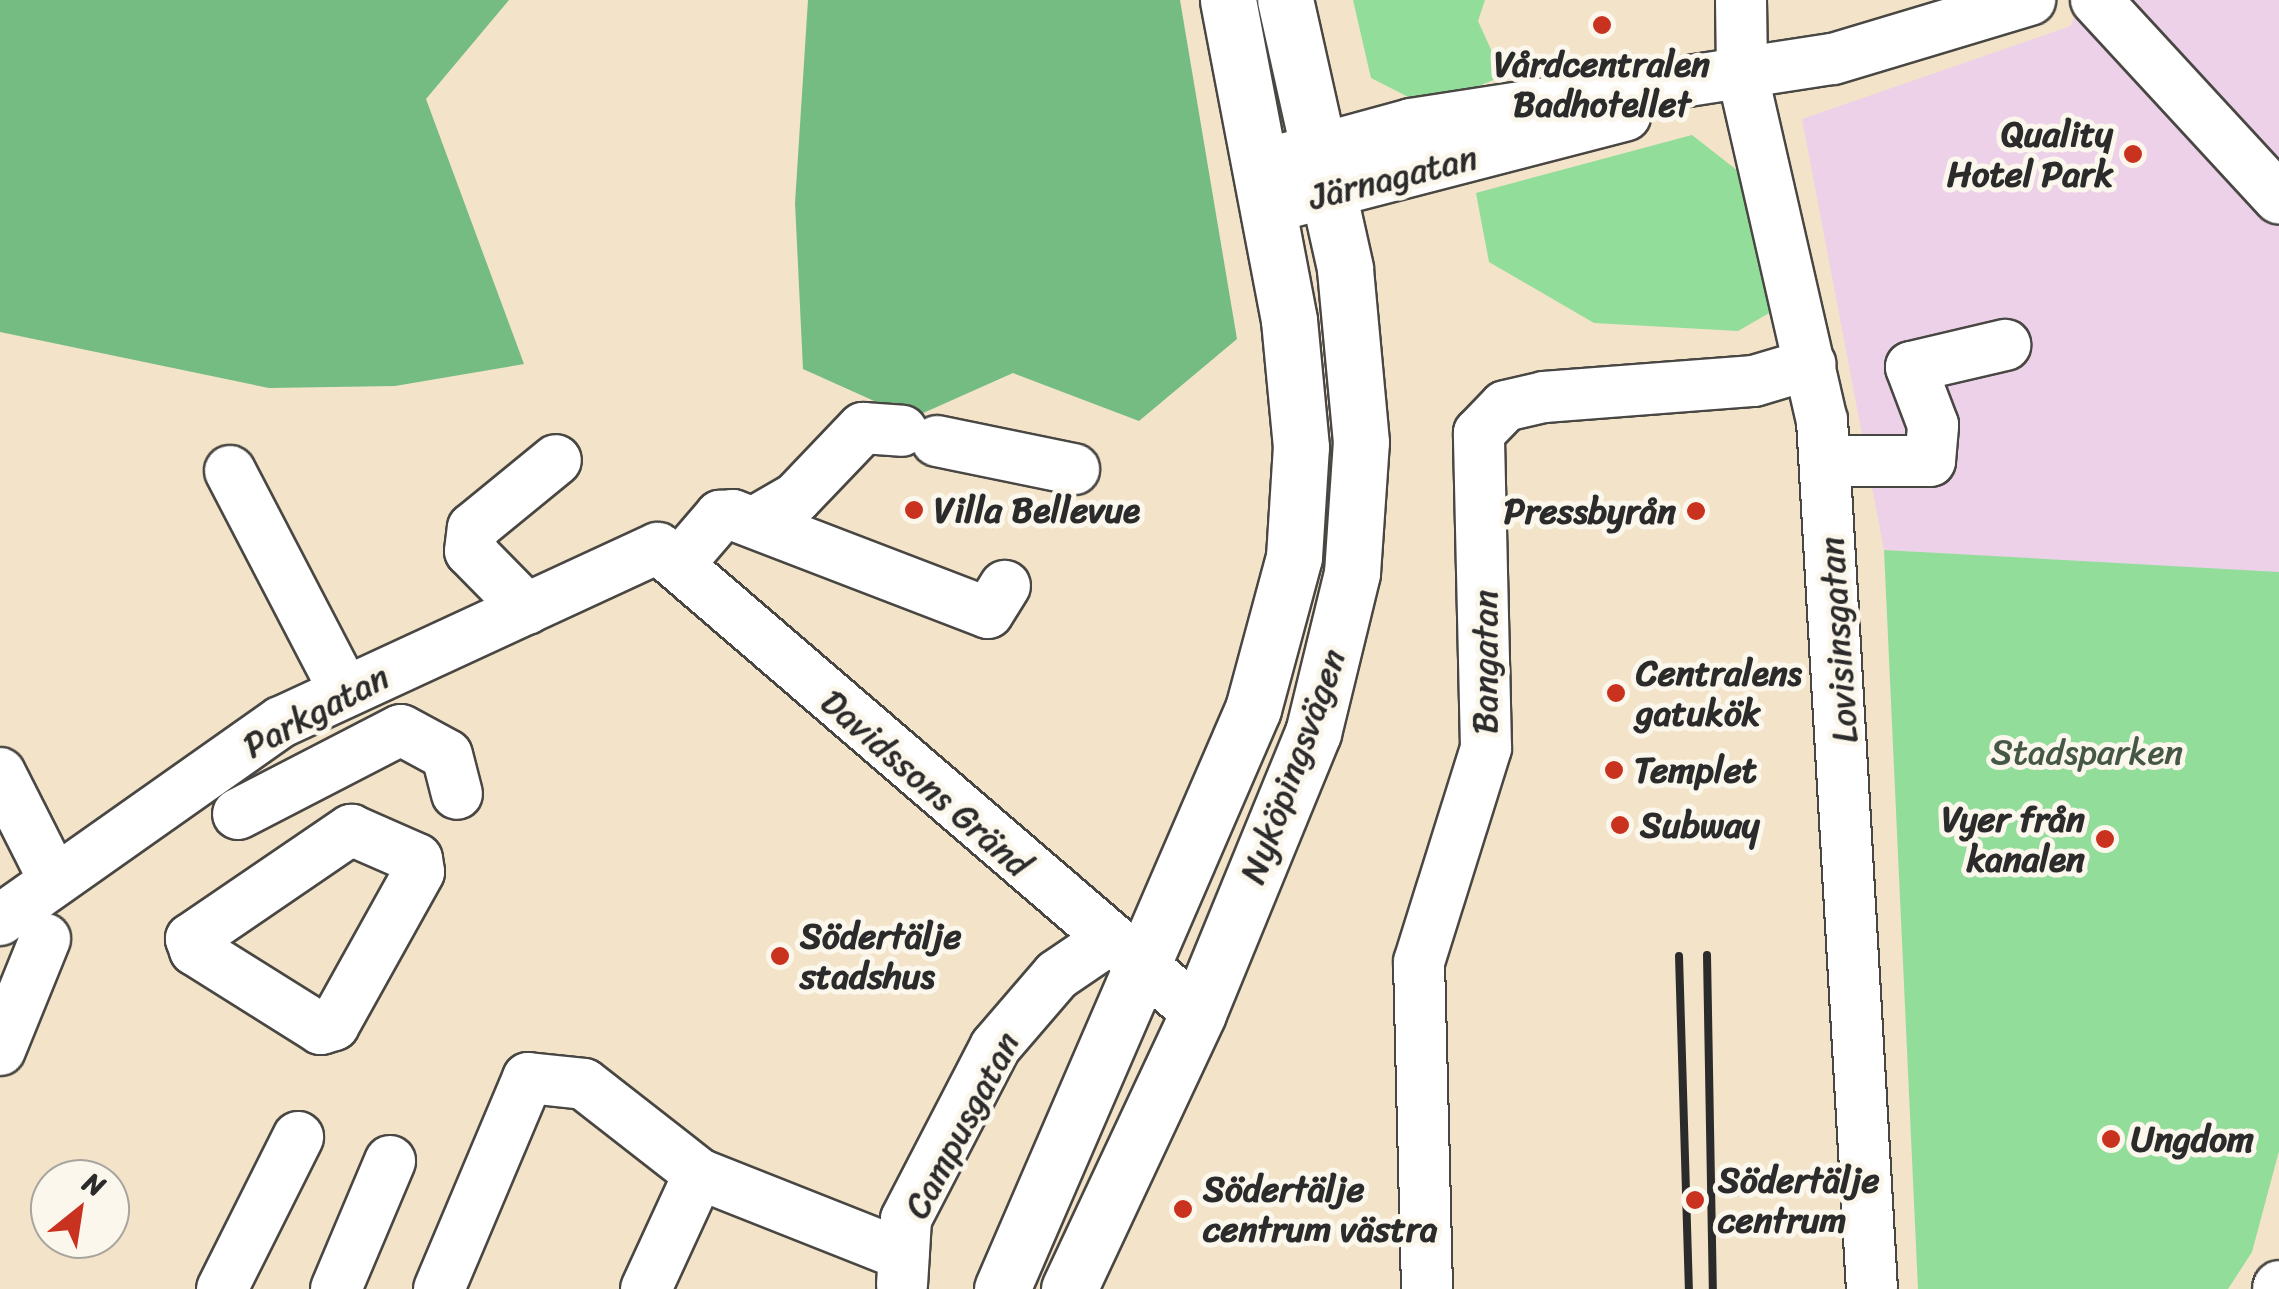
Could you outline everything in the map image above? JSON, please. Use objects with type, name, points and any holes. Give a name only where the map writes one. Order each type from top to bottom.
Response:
[{"type":"main road","name":"Nyköpingsvägen","points":[[1002,1289],[1125,956],[1253,709],[1294,558],[1301,447],[1268,186],[1228,0]]},
{"type":"main road","name":"Nyköpingsvägen","points":[[1070,1289],[1198,1013],[1313,733],[1352,573],[1361,442],[1326,172],[1284,0]]},
{"type":"street","name":"Lovisinsgatan","points":[[1741,0],[1742,72],[1811,364],[1826,461],[1872,1289]]},
{"type":"street","name":"Järnagatan","points":[[1268,186],[1326,172],[1410,124],[1833,59],[2030,0]]},
{"type":"street","points":[[2096,0],[2279,198]]},
{"type":"street","points":[[1826,461],[1930,461],[1933,425],[1910,367],[2005,345]]},
{"type":"street","name":"Bangatan","points":[[1427,1289],[1428,1034],[1419,962],[1486,748],[1479,433],[1505,406],[1524,402],[1754,382],[1811,364]]},
{"type":"street","points":[[758,520],[796,498],[863,428],[1074,469]]},
{"type":"street","points":[[527,608],[470,551],[473,528],[556,460]]},
{"type":"street","points":[[230,471],[345,692]]},
{"type":"street","points":[[668,557],[720,516],[758,520],[988,613],[1004,586]]},
{"type":"street","name":"Davidssons Gränd","points":[[668,557],[1125,956],[1198,1013]]},
{"type":"street","name":"Parkgatan","points":[[0,920],[53,878],[211,769],[345,692],[527,608],[668,557]]},
{"type":"street","points":[[238,814],[401,730],[447,755],[458,794]]},
{"type":"street","points":[[211,769],[276,879]]},
{"type":"street","points":[[0,773],[53,878]]},
{"type":"street","points":[[358,829],[420,864],[328,1029],[192,946],[194,934],[276,879],[358,829]]},
{"type":"street","points":[[0,1050],[45,939]]},
{"type":"street","name":"Campusgatan","points":[[905,1279],[906,1219],[995,1047],[1057,975],[1125,956]]},
{"type":"street","points":[[440,1289],[528,1078],[584,1084],[699,1174],[905,1279]]},
{"type":"street","points":[[222,1289],[298,1137]]},
{"type":"street","points":[[336,1289],[390,1161]]},
{"type":"street","points":[[646,1289],[699,1174]]},
{"type":"shaded area","points":[[2080,0],[2279,0],[2279,574],[1884,550],[1802,119],[2071,26]]},
{"type":"green space","points":[[0,0],[509,0],[426,99],[524,364],[395,386],[269,388],[0,332]]},
{"type":"green space","points":[[808,0],[1180,0],[1237,339],[1139,421],[1013,373],[912,418],[803,369],[795,203]]},
{"type":"green space","points":[[1353,0],[1485,0],[1478,21],[1503,76],[1428,107],[1371,78]]},
{"type":"green space","points":[[1692,135],[1752,182],[1778,308],[1738,331],[1594,323],[1489,262],[1476,193]]},
{"type":"green space","name":"Stadsparken","points":[[1884,550],[2279,572],[2279,1151],[2252,1252],[2228,1289],[1918,1289]]},
{"type":"railway","points":[[1707,955],[1713,1289]]},
{"type":"railway","points":[[1679,956],[1689,1289]]},
{"type":"place","name":"Vårdcentralen Badhotellet","points":[[1602,25]]},
{"type":"place","name":"Quality Hotel Park","points":[[2133,154]]},
{"type":"place","name":"Villa Bellevue","points":[[914,510]]},
{"type":"place","name":"Pressbyrån","points":[[1696,511]]},
{"type":"place","name":"Centralens gatukök","points":[[1616,693]]},
{"type":"place","name":"Templet","points":[[1614,770]]},
{"type":"place","name":"Subway","points":[[1620,825]]},
{"type":"place","name":"Vyer från kanalen","points":[[2105,839]]},
{"type":"place","name":"Södertälje stadshus","points":[[780,956]]},
{"type":"place","name":"Ungdom","points":[[2111,1139]]},
{"type":"place","name":"Södertälje centrum","points":[[1695,1200]]},
{"type":"place","name":"Södertälje centrum västra","points":[[1183,1209]]}]
